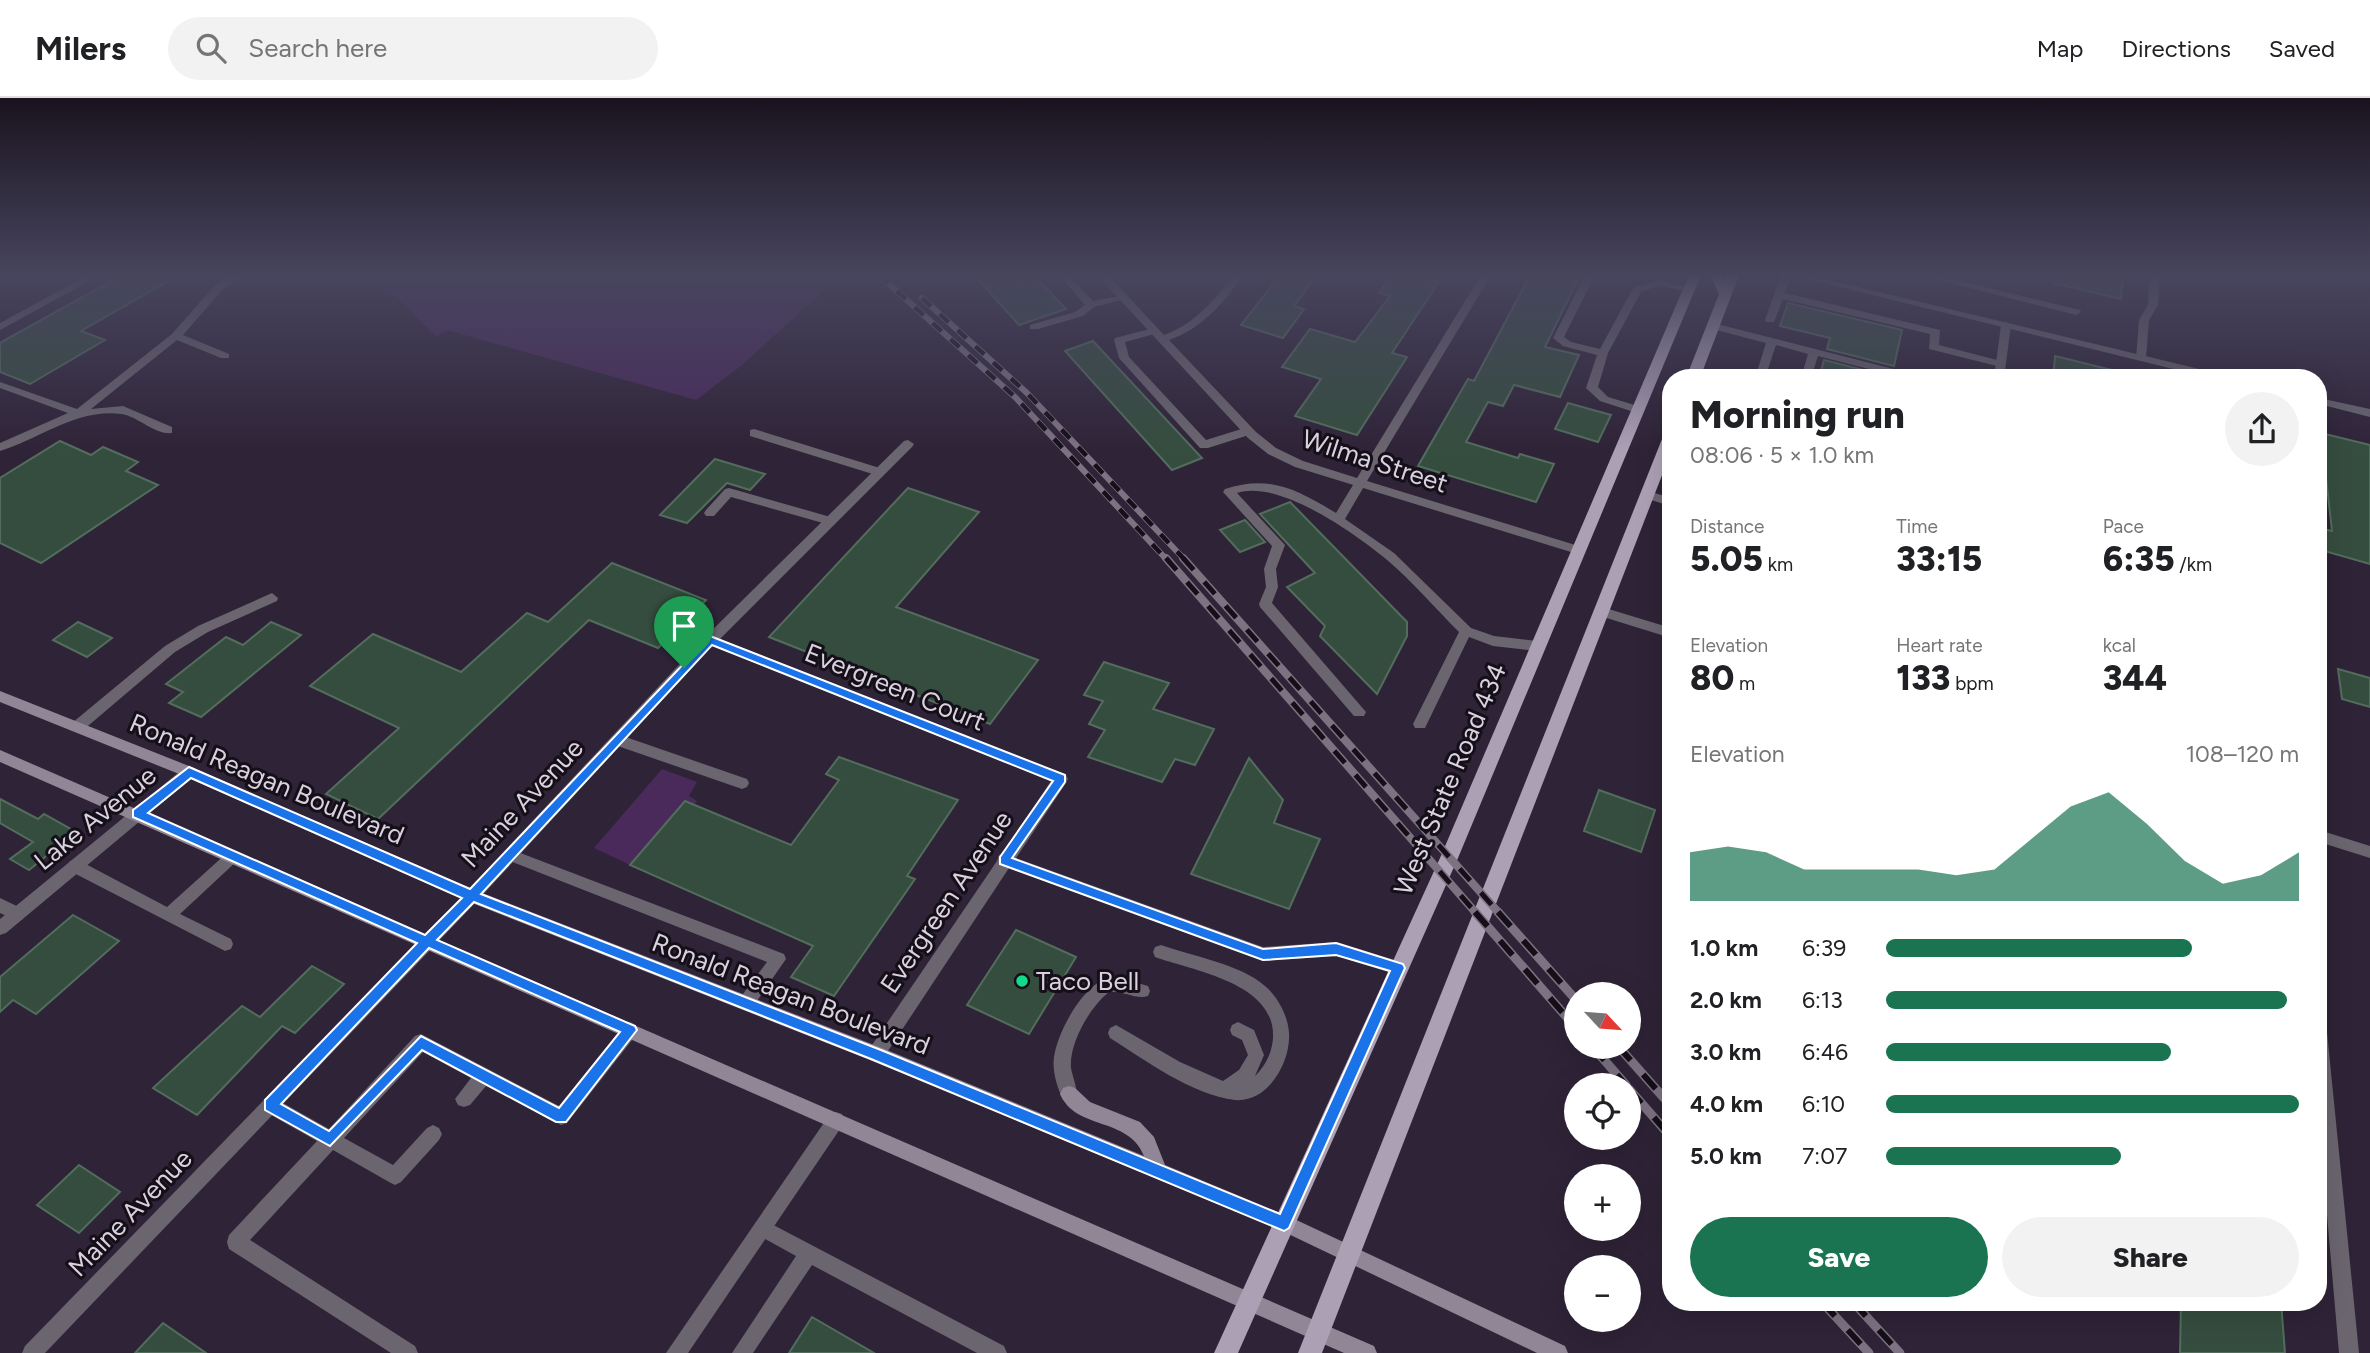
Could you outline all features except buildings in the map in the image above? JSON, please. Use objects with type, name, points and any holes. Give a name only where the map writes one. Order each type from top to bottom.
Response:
[{"type":"main road","name":"West State Road 434","points":[[1226,1353],[1247,1300],[1450,858],[1670,334]]},
{"type":"main road","points":[[1696,369],[1710,334]]},
{"type":"main road","points":[[1314,1342],[1647,495],[1662,473]]},
{"type":"main road","name":"Ronald Reagan Boulevard","points":[[0,696],[189,772],[472,896],[876,1054],[1284,1223],[1558,1353]]},
{"type":"main road","points":[[0,756],[1247,1300],[1314,1342],[1367,1353]]},
{"type":"main road","points":[[1069,1094],[1082,1106],[1130,1127],[1143,1136],[1159,1171]]},
{"type":"street","points":[[0,447],[78,414],[178,334]]},
{"type":"street","points":[[1171,334],[1119,340],[1124,358],[1205,445],[1248,430]]},
{"type":"street","points":[[1338,520],[1451,334]]},
{"type":"street","points":[[1560,334],[1558,338],[1567,344],[1603,353]]},
{"type":"street","points":[[1613,334],[1603,353],[1591,388],[1604,399],[1637,409]]},
{"type":"street","points":[[1743,334],[1881,369]]},
{"type":"street","points":[[1936,334],[1933,347],[2001,364]]},
{"type":"street","points":[[2000,369],[2005,334]]},
{"type":"street","points":[[2041,334],[2187,369]]},
{"type":"street","points":[[2141,358],[2143,334]]},
{"type":"street","name":"Wilma Street","points":[[1158,335],[1248,430],[1272,451],[1299,464],[1578,550]]},
{"type":"street","points":[[176,336],[225,356]]},
{"type":"street","points":[[1763,369],[1772,341]]},
{"type":"street","points":[[1809,369],[1814,352]]},
{"type":"street","points":[[1,385],[78,414],[123,410],[169,430]]},
{"type":"street","points":[[2327,403],[2370,413]]},
{"type":"street","points":[[754,433],[879,472]]},
{"type":"street","name":"Maine Avenue","points":[[32,1353],[472,896],[710,640],[908,444]]},
{"type":"street","points":[[1359,712],[1265,604],[1272,587],[1270,569],[1279,545],[1229,492],[1247,483],[1296,494],[1390,556],[1466,631],[1493,640],[1537,646]]},
{"type":"street","points":[[710,513],[729,492],[830,521]]},
{"type":"street","points":[[1647,495],[1662,499]]},
{"type":"street","points":[[77,727],[170,649],[203,629],[272,598]]},
{"type":"street","points":[[1602,612],[1662,628]]},
{"type":"street","points":[[1420,724],[1466,631]]},
{"type":"street","name":"Evergreen Court","points":[[710,640],[1061,779]]},
{"type":"street","points":[[617,740],[742,783]]},
{"type":"street","name":"Lake Avenue","points":[[0,928],[189,772]]},
{"type":"street","name":"Evergreen Avenue","points":[[876,1054],[1061,779]]},
{"type":"street","points":[[2327,839],[2370,852]]},
{"type":"street","points":[[510,855],[778,959],[746,1003]]},
{"type":"street","points":[[168,915],[233,856]]},
{"type":"street","points":[[1004,860],[1263,954],[1336,949],[1398,968]]},
{"type":"street","points":[[75,866],[225,944]]},
{"type":"street","points":[[0,905],[17,914]]},
{"type":"street","points":[[1116,1033],[1160,1060],[1237,1092],[1252,1090],[1266,1079],[1280,1044],[1281,1031],[1277,1016],[1265,998],[1248,984],[1161,953]]},
{"type":"street","points":[[1069,1094],[1062,1058],[1076,1025],[1096,995],[1104,986],[1113,984],[1142,991]]},
{"type":"street","points":[[408,1353],[236,1242],[421,1042],[561,1117],[630,1030]]},
{"type":"street","points":[[1226,1088],[1240,1082],[1251,1071],[1256,1055],[1248,1035],[1238,1030]]},
{"type":"street","points":[[464,1099],[484,1076]]},
{"type":"street","points":[[270,1105],[396,1176],[433,1134]]},
{"type":"street","points":[[2327,1110],[2348,1353]]},
{"type":"street","points":[[676,1353],[836,1120]]},
{"type":"street","points":[[762,1228],[997,1353]]},
{"type":"street","points":[[741,1353],[809,1253]]},
{"type":"shaded area","points":[[460,334],[777,334],[742,365],[696,400]]},
{"type":"shaded area","points":[[662,769],[697,782],[689,796],[697,801],[694,805],[685,802],[630,865],[594,848]]},
{"type":"railway","points":[[944,334],[1015,397],[1167,560]]},
{"type":"railway","points":[[961,334],[1027,393],[1185,560]]},
{"type":"railway","points":[[1166,558],[1476,913]]},
{"type":"railway","points":[[1183,558],[1499,913]]},
{"type":"railway","points":[[1475,912],[1564,1014]]},
{"type":"railway","points":[[1498,912],[1564,986]]},
{"type":"railway","points":[[1603,1059],[1616,1073]]},
{"type":"railway","points":[[1629,1059],[1662,1096]]},
{"type":"railway","points":[[1641,1103],[1662,1127]]},
{"type":"railway","points":[[1830,1311],[1869,1353]]},
{"type":"railway","points":[[1861,1311],[1900,1353]]},
{"type":"place","name":"Taco Bell","points":[[1022,981]]},
{"type":"route","points":[[684,668],[472,896],[189,772],[138,814],[427,942],[270,1105],[330,1139],[421,1042],[561,1117],[630,1030],[427,942],[472,896],[876,1054],[1284,1223],[1398,968],[1336,949],[1263,954],[1004,860],[1061,779],[710,640],[684,668]]}]
